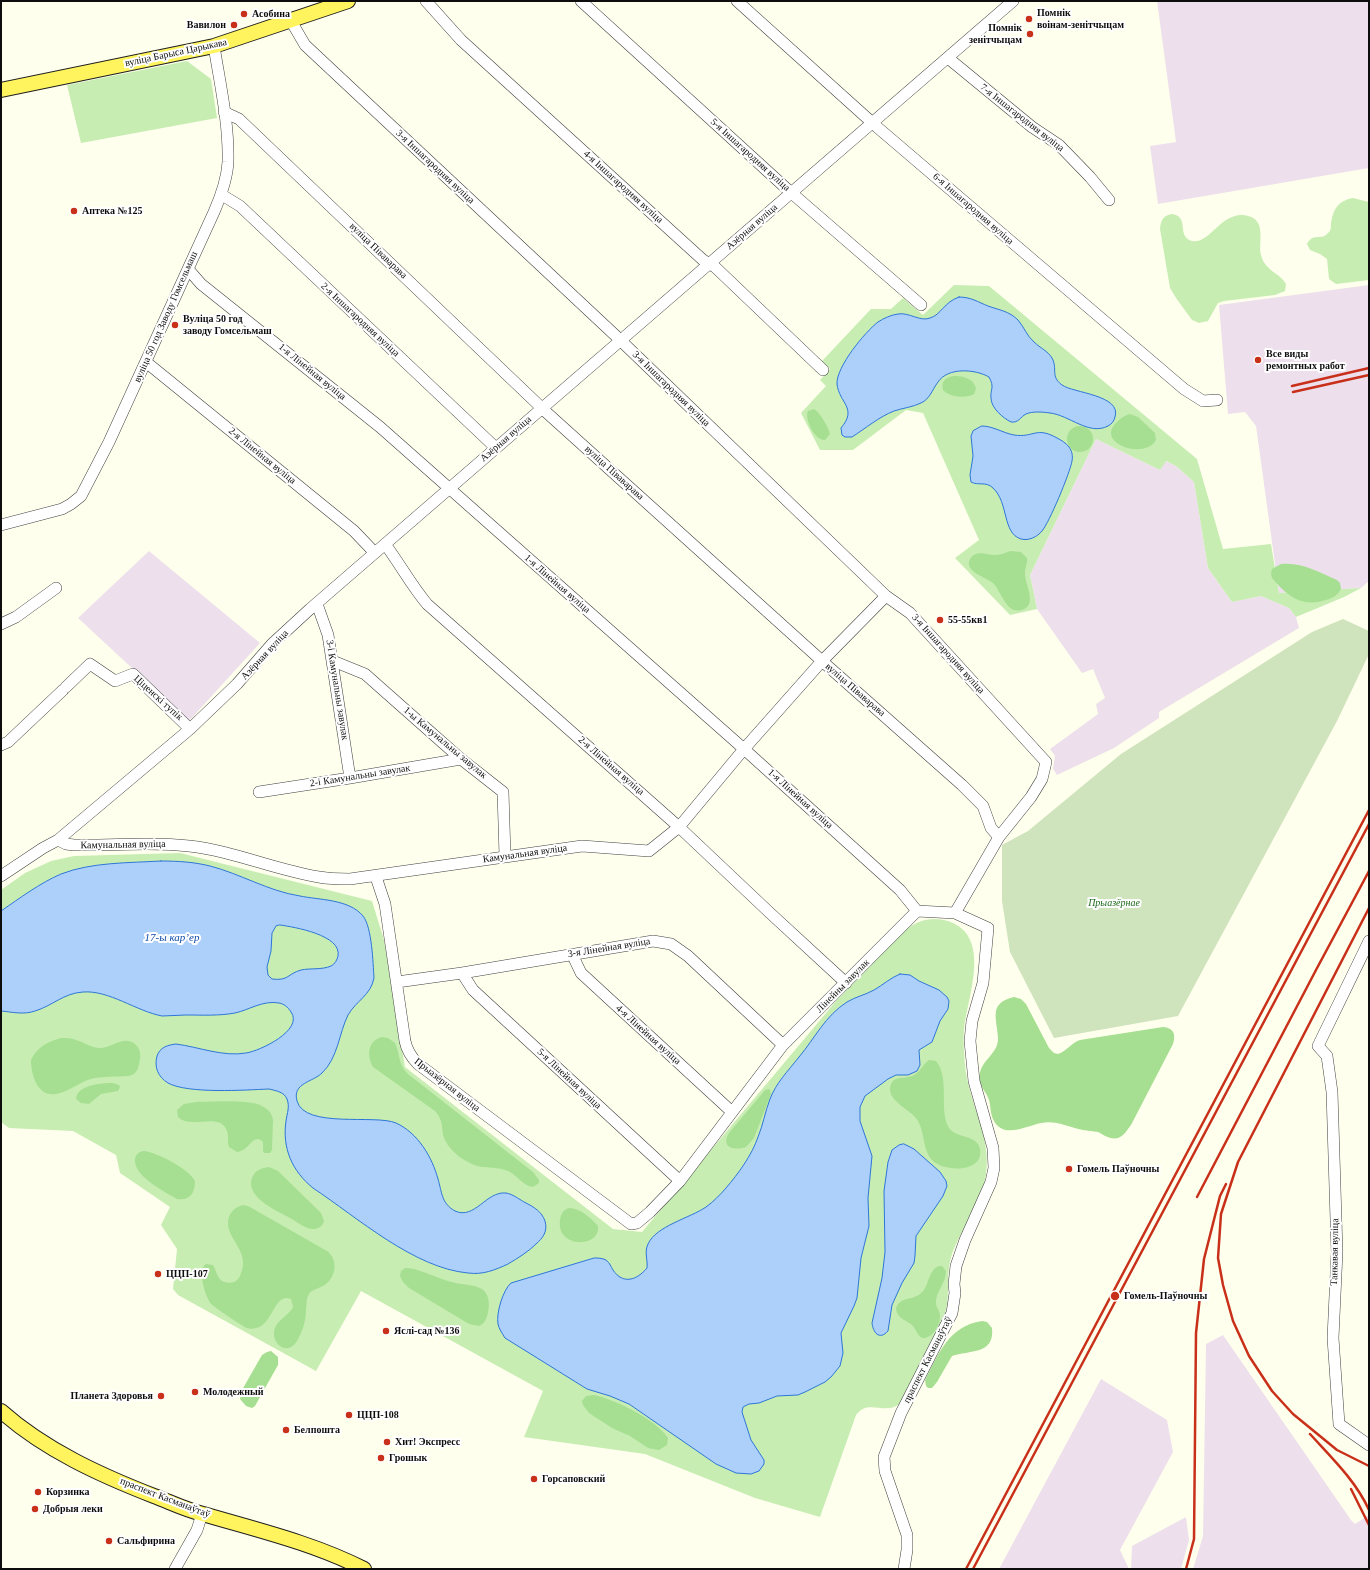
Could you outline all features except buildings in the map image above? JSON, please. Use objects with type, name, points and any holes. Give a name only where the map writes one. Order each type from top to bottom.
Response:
[{"type":"main road","name":"вуліца Барыса Царыкава","points":[[1,90],[214,46],[348,1]]},
{"type":"main road","name":"праспект Касманаўтаў","points":[[1,1411],[44,1443],[70,1458],[132,1487],[202,1514],[265,1531],[309,1546],[360,1568]]},
{"type":"street","name":"4-я Іншагародняя вуліца","points":[[426,1],[461,40],[697,255],[715,267],[823,370]]},
{"type":"street","name":"5-я Іншагародняя вуліца","points":[[581,1],[792,193],[921,305]]},
{"type":"street","name":"6-я Іншагародняя вуліца","points":[[737,1],[873,123],[1184,389],[1203,401],[1217,400]]},
{"type":"street","name":"Азёрная вуліца","points":[[1,876],[43,848],[58,840],[190,729],[237,684],[272,644],[317,604],[1013,1]]},
{"type":"street","name":"3-я Іншагародняя вуліца","points":[[291,21],[305,45],[621,341],[886,596],[910,612],[1046,762],[1042,779],[1031,797],[999,837]]},
{"type":"street","name":"вуліца 50 год Заводу Гомсельмаш","points":[[1,524],[62,509],[81,496],[109,442],[222,195],[228,163],[224,112],[214,46]]},
{"type":"street","name":"7-я Іншагародняя вуліца","points":[[948,58],[1032,127],[1059,145],[1090,177],[1108,200]]},
{"type":"street","name":"вуліца Піваварава","points":[[224,112],[239,119],[543,408],[822,661],[962,785],[983,806],[991,828],[999,837]]},
{"type":"street","name":"2-я Іншагародняя вуліца","points":[[222,195],[240,206],[496,448]]},
{"type":"street","name":"1-я Лінейная вуліца","points":[[188,269],[201,284],[380,427],[744,749],[900,890],[917,911]]},
{"type":"street","name":"2-я Лінейная вуліца","points":[[146,362],[354,531],[375,553]]},
{"type":"street","name":"2-я Лінейная вуліца","points":[[385,544],[401,566],[405,576],[427,604],[679,827],[846,983]]},
{"type":"street","points":[[1,624],[16,617],[56,588]]},
{"type":"street","name":"Камунальная вуліца","points":[[58,840],[66,844],[74,845],[158,843],[191,846],[232,854],[321,878],[350,879],[376,877],[505,856],[582,846],[649,851],[679,827],[744,749],[822,661],[886,596]]},
{"type":"street","name":"3-і Камунальны завулак","points":[[317,604],[328,634],[350,778]]},
{"type":"street","name":"1-ы Камунальны завулак","points":[[333,661],[365,674],[461,759],[503,792],[505,856]]},
{"type":"street","name":"Ціценскі тупік","points":[[3,741],[65,689],[90,664],[115,681],[133,674],[190,729]]},
{"type":"street","name":"2-і Камунальны завулак","points":[[259,792],[461,759]]},
{"type":"street","points":[[917,911],[955,913],[999,837]]},
{"type":"street","name":"Прыазёрная вуліца","points":[[376,877],[385,904],[405,1041],[407,1050],[411,1057],[431,1074],[631,1224]]},
{"type":"street","name":"Лінейны завулак","points":[[631,1224],[637,1223],[650,1212],[680,1181],[783,1045],[917,911]]},
{"type":"street","name":"праспект Касманаўтаў","points":[[904,1569],[907,1550],[907,1535],[887,1477],[884,1457],[901,1413],[952,1313],[955,1293],[954,1284],[956,1266],[965,1240],[992,1182],[994,1168],[993,1148],[974,1081],[970,1041],[972,1021],[983,984],[988,928],[955,913]]},
{"type":"street","name":"3-я Лінейная вуліца","points":[[397,982],[462,974],[653,941],[671,944],[688,956],[783,1045]]},
{"type":"street","name":"Танкавая вуліца","points":[[1369,941],[1318,1046],[1327,1056],[1332,1092],[1337,1252],[1333,1338],[1339,1424],[1369,1445]]},
{"type":"street","name":"4-я Лінейная вуліца","points":[[572,954],[581,974],[732,1112]]},
{"type":"street","name":"5-я Лінейная вуліца","points":[[462,974],[473,990],[680,1181]]},
{"type":"street","points":[[175,1569],[197,1530],[202,1514]]},
{"type":"shaded area","points":[[1157,1],[1369,1],[1369,168],[1158,204],[1150,146],[1176,142]]},
{"type":"shaded area","points":[[1369,285],[1369,581],[1361,588],[1279,593],[1256,426],[1245,412],[1228,414],[1219,305]]},
{"type":"shaded area","points":[[1096,439],[1160,470],[1165,461],[1176,466],[1194,482],[1208,568],[1232,602],[1261,596],[1289,608],[1296,617],[1299,628],[1159,712],[1159,718],[1114,748],[1057,775],[1053,769],[1055,756],[1050,749],[1098,714],[1096,704],[1105,698],[1093,669],[1082,673],[1037,609],[1030,575]]},
{"type":"shaded area","points":[[149,551],[260,643],[189,721],[78,618]]},
{"type":"shaded area","points":[[1223,1335],[1351,1520],[1355,1524],[1369,1515],[1369,1569],[1193,1569],[1203,1536],[1206,1344]]},
{"type":"shaded area","points":[[1101,1379],[1167,1420],[1173,1452],[1120,1550],[1129,1569],[999,1569]]},
{"type":"shaded area","points":[[1186,1517],[1189,1540],[1181,1569],[1131,1569],[1132,1546]]},
{"type":"green space","points":[[187,61],[211,79],[217,118],[81,143],[67,85]]},
{"type":"green space","points":[[1353,198],[1369,202],[1369,280],[1336,284],[1329,279],[1327,259],[1310,250],[1307,244],[1312,238],[1326,235],[1329,232],[1331,229],[1333,214],[1337,206],[1348,199]]},
{"type":"green space","points":[[1173,214],[1181,219],[1183,231],[1187,239],[1192,241],[1199,241],[1225,221],[1233,217],[1241,215],[1251,217],[1256,220],[1260,228],[1260,250],[1263,260],[1266,265],[1286,284],[1285,291],[1275,295],[1224,301],[1218,303],[1208,321],[1199,323],[1192,320],[1170,288],[1160,229],[1163,218]]},
{"type":"green space","points":[[954,285],[989,286],[1197,459],[1223,549],[1271,544],[1279,593],[1361,588],[1344,597],[1296,617],[1289,608],[1261,596],[1232,602],[1208,568],[1194,482],[1176,466],[1166,461],[1160,470],[1096,439],[1030,575],[1037,609],[1010,615],[955,558],[979,540],[923,413],[906,410],[853,450],[820,450],[801,413],[826,386],[820,380],[830,369],[822,361],[871,309],[891,309],[903,298],[923,315]]},
{"type":"green space","points":[[953,376],[968,378],[973,382],[976,389],[974,394],[971,396],[962,397],[953,396],[943,390],[943,382]]},
{"type":"green space","points":[[814,409],[821,416],[829,431],[830,434],[825,440],[821,439],[814,433],[809,424],[807,415],[808,411]]},
{"type":"green space","points":[[1130,414],[1138,417],[1155,433],[1156,440],[1150,446],[1142,449],[1133,449],[1117,443],[1112,438],[1111,431],[1115,424]]},
{"type":"green space","points":[[1080,426],[1089,430],[1093,439],[1089,448],[1080,452],[1071,448],[1067,439],[1071,430]]},
{"type":"green space","points":[[1010,551],[1021,552],[1027,558],[1025,577],[1030,601],[1026,608],[1019,610],[1014,610],[1010,607],[993,583],[973,571],[969,563],[972,556],[978,553],[997,555]]},
{"type":"green space","points":[[1281,564],[1303,566],[1317,571],[1337,580],[1340,583],[1341,589],[1333,597],[1317,602],[1296,599],[1283,590],[1272,578],[1272,569]]},
{"type":"green space","name":"Прыазёрнае","points":[[1343,619],[1369,631],[1369,654],[1337,721],[1178,1016],[1054,1038],[1010,952],[1002,901],[1002,845],[1028,831],[1121,754],[1312,632]]},
{"type":"green space","points":[[180,853],[372,901],[384,940],[405,1067],[613,1229],[642,1232],[837,1000],[905,931],[918,922],[938,919],[944,920],[959,927],[969,937],[973,951],[974,966],[973,983],[964,1029],[965,1065],[970,1092],[986,1146],[987,1160],[984,1185],[952,1254],[949,1269],[947,1306],[940,1328],[913,1378],[903,1401],[897,1406],[891,1408],[867,1408],[861,1410],[856,1415],[820,1517],[755,1498],[645,1454],[524,1437],[543,1391],[361,1291],[316,1371],[178,1295],[173,1289],[177,1249],[161,1225],[170,1207],[120,1173],[116,1155],[73,1131],[9,1128],[1,1122],[1,890],[25,873],[51,861],[74,856]]},
{"type":"green space","points":[[1014,997],[1021,999],[1026,1004],[1049,1048],[1054,1053],[1058,1054],[1080,1040],[1163,1027],[1172,1030],[1174,1034],[1173,1044],[1131,1125],[1122,1136],[1118,1138],[1107,1137],[1098,1132],[1083,1130],[1052,1122],[1041,1123],[1016,1130],[1009,1130],[998,1126],[994,1121],[989,1100],[980,1081],[980,1074],[981,1069],[997,1044],[997,1007],[1000,1003]]},
{"type":"green space","points":[[382,1037],[388,1038],[395,1043],[402,1066],[408,1074],[533,1172],[539,1180],[539,1183],[533,1187],[529,1186],[508,1171],[477,1166],[464,1160],[455,1153],[446,1142],[440,1120],[435,1111],[373,1067],[369,1054],[371,1045],[377,1039]]},
{"type":"green space","points":[[61,1038],[72,1039],[100,1048],[124,1041],[133,1042],[140,1052],[138,1069],[134,1074],[100,1077],[83,1082],[60,1093],[47,1093],[38,1086],[35,1080],[31,1067],[31,1060],[39,1048],[51,1041]]},
{"type":"green space","points":[[929,1060],[936,1061],[943,1075],[944,1110],[945,1119],[948,1126],[956,1133],[975,1141],[980,1149],[980,1157],[976,1163],[970,1166],[962,1168],[946,1167],[933,1161],[929,1156],[921,1127],[915,1117],[893,1098],[891,1093],[890,1088],[894,1080],[915,1075]]},
{"type":"green space","points":[[113,1083],[119,1085],[120,1087],[118,1091],[101,1094],[89,1104],[81,1103],[76,1099],[77,1094],[85,1088],[96,1084]]},
{"type":"green space","points":[[769,1089],[771,1094],[754,1138],[746,1147],[737,1149],[730,1147],[726,1142],[729,1133],[765,1090]]},
{"type":"green space","points":[[196,1102],[248,1102],[264,1107],[271,1113],[273,1120],[272,1150],[270,1153],[264,1153],[263,1142],[257,1139],[245,1149],[237,1152],[229,1147],[228,1133],[223,1125],[218,1122],[190,1122],[184,1121],[178,1117],[177,1110],[184,1104]]},
{"type":"green space","points":[[143,1151],[156,1154],[180,1166],[192,1176],[195,1181],[194,1189],[191,1195],[185,1199],[177,1199],[158,1188],[144,1177],[136,1165],[135,1159],[140,1152]]},
{"type":"green space","points":[[269,1167],[278,1171],[321,1213],[324,1221],[321,1226],[315,1229],[305,1227],[270,1207],[258,1197],[253,1191],[251,1185],[252,1178],[259,1170]]},
{"type":"green space","points":[[243,1205],[248,1206],[327,1251],[333,1259],[334,1269],[331,1279],[323,1286],[310,1292],[307,1299],[305,1319],[302,1330],[295,1344],[288,1348],[282,1347],[277,1343],[274,1333],[279,1322],[293,1307],[291,1299],[285,1298],[281,1300],[262,1326],[250,1329],[211,1304],[204,1289],[202,1272],[203,1267],[206,1264],[213,1265],[219,1278],[224,1282],[234,1282],[240,1276],[243,1266],[243,1259],[241,1252],[231,1235],[228,1223],[232,1211]]},
{"type":"green space","points":[[569,1208],[573,1208],[581,1212],[589,1217],[598,1226],[597,1233],[593,1238],[579,1242],[571,1240],[565,1236],[561,1229],[560,1220],[563,1212]]},
{"type":"green space","points":[[939,1266],[942,1266],[946,1271],[945,1279],[936,1301],[940,1314],[940,1320],[937,1328],[932,1334],[926,1338],[922,1338],[912,1325],[900,1317],[896,1308],[903,1300],[920,1294],[926,1287],[932,1272]]},
{"type":"green space","points":[[405,1268],[415,1269],[456,1283],[475,1286],[482,1289],[488,1296],[489,1303],[486,1319],[479,1326],[469,1324],[409,1288],[400,1276],[401,1271]]},
{"type":"green space","points":[[982,1321],[987,1322],[992,1328],[992,1337],[989,1343],[980,1350],[952,1356],[937,1382],[932,1388],[928,1388],[925,1380],[946,1342],[961,1329]]},
{"type":"green space","points":[[271,1351],[278,1357],[278,1365],[255,1406],[252,1408],[246,1406],[240,1399],[242,1390],[262,1355]]},
{"type":"green space","points":[[594,1395],[634,1411],[655,1424],[668,1438],[667,1445],[659,1450],[648,1448],[589,1413],[582,1401],[586,1396]]},
{"type":"water","points":[[959,297],[974,300],[1015,317],[1032,340],[1052,358],[1054,362],[1056,379],[1058,382],[1068,388],[1104,399],[1111,404],[1115,410],[1113,422],[1108,426],[1094,428],[1086,427],[1057,415],[1032,412],[1024,415],[1018,421],[1011,422],[1004,418],[993,405],[991,398],[992,384],[989,377],[977,372],[962,371],[942,377],[929,397],[921,403],[888,413],[852,437],[845,437],[842,435],[841,428],[846,421],[848,410],[838,391],[837,384],[841,369],[852,350],[872,327],[885,318],[898,314],[906,314],[922,319],[930,318],[937,314],[954,299]]},
{"type":"water","points":[[982,426],[990,427],[1014,435],[1044,433],[1062,441],[1071,450],[1072,461],[1059,498],[1042,531],[1033,538],[1021,539],[1015,536],[1008,524],[998,494],[988,485],[971,482],[970,475],[973,456],[971,436],[973,431]]},
{"type":"water","name":"17-ы кар’ер","points":[[161,861],[210,866],[288,894],[342,903],[357,910],[363,916],[366,921],[372,946],[374,978],[372,984],[367,993],[348,1015],[332,1060],[322,1073],[300,1087],[296,1095],[297,1101],[303,1110],[313,1115],[326,1118],[386,1121],[396,1123],[404,1127],[417,1139],[428,1154],[443,1197],[450,1208],[462,1213],[469,1212],[492,1196],[506,1193],[540,1212],[544,1218],[546,1228],[543,1237],[539,1242],[508,1264],[484,1273],[468,1273],[448,1269],[427,1262],[407,1252],[368,1227],[313,1188],[299,1174],[287,1150],[285,1131],[288,1105],[286,1097],[282,1093],[269,1089],[189,1089],[168,1083],[159,1075],[156,1064],[158,1053],[160,1050],[170,1045],[185,1045],[220,1053],[237,1054],[246,1053],[270,1044],[286,1032],[291,1026],[293,1019],[291,1012],[283,1004],[273,1002],[267,1003],[240,1012],[223,1015],[162,1016],[142,1010],[113,997],[93,992],[83,992],[64,997],[41,1009],[27,1013],[1,1011],[1,911],[38,886],[61,874],[73,870],[98,865]],"holes":[[[280,925],[306,930],[325,937],[333,943],[337,949],[338,956],[335,963],[324,968],[301,970],[282,979],[272,979],[268,975],[267,967],[271,951],[272,933],[276,926]]]},
{"type":"water","points":[[900,974],[910,975],[939,990],[947,997],[949,1001],[948,1009],[940,1021],[932,1042],[919,1050],[920,1065],[917,1071],[908,1075],[896,1075],[888,1079],[865,1096],[860,1107],[860,1121],[872,1156],[868,1198],[869,1226],[861,1258],[857,1298],[841,1333],[843,1353],[840,1366],[825,1382],[798,1395],[777,1396],[743,1407],[742,1412],[751,1440],[764,1460],[764,1464],[759,1471],[751,1474],[736,1473],[716,1464],[629,1404],[587,1389],[505,1338],[498,1326],[498,1314],[505,1291],[511,1283],[594,1258],[602,1258],[606,1260],[621,1278],[634,1278],[643,1272],[647,1268],[647,1247],[652,1238],[666,1227],[709,1205],[731,1183],[755,1144],[770,1099],[776,1088],[832,1014],[847,1002],[874,990]]},
{"type":"water","points":[[904,1144],[914,1149],[940,1172],[946,1181],[947,1186],[943,1196],[916,1236],[914,1263],[902,1283],[892,1305],[888,1331],[885,1334],[879,1335],[875,1332],[872,1323],[882,1278],[885,1252],[884,1191],[888,1162],[892,1150],[899,1145]]},
{"type":"railway","points":[[1292,386],[1369,368]]},
{"type":"railway","points":[[1293,392],[1369,375]]},
{"type":"railway","points":[[966,1569],[1369,810]]},
{"type":"railway","points":[[973,1569],[1369,824]]},
{"type":"railway","points":[[1197,1197],[1369,871]]},
{"type":"railway","points":[[1369,908],[1238,1162],[1221,1214],[1218,1258],[1223,1285],[1233,1321],[1249,1356],[1272,1391],[1293,1414],[1337,1450],[1369,1466]]},
{"type":"railway","points":[[1186,1569],[1194,1539],[1196,1333],[1204,1259],[1220,1196],[1226,1184]]},
{"type":"railway","points":[[1310,1434],[1350,1479],[1364,1499],[1369,1510]]},
{"type":"railway","points":[[1351,1489],[1369,1525]]},
{"type":"place","name":"Асобина","points":[[244,14]]},
{"type":"place","name":"Помнік воінам-зенітчыцам","points":[[1029,19]]},
{"type":"place","name":"Вавилон","points":[[234,25]]},
{"type":"place","name":"Помнік зенітчыцам","points":[[1030,34]]},
{"type":"place","name":"Аптека №125","points":[[74,211]]},
{"type":"place","name":"Вуліца 50 год заводу Гомсельмаш","points":[[175,325]]},
{"type":"place","name":"Все виды ремонтных работ","points":[[1258,360]]},
{"type":"place","name":"55-55кв1","points":[[940,620]]},
{"type":"place","name":"Гомель Паўночны","points":[[1069,1169]]},
{"type":"place","name":"ЦЦП-107","points":[[158,1274]]},
{"type":"place","name":"Гомель-Паўночны","points":[[1115,1296]]},
{"type":"place","name":"Яслі-сад №136","points":[[386,1331]]},
{"type":"place","name":"Молодежный","points":[[195,1392]]},
{"type":"place","name":"Планета Здоровья","points":[[161,1396]]},
{"type":"place","name":"ЦЦП-108","points":[[349,1415]]},
{"type":"place","name":"Белпошта","points":[[286,1430]]},
{"type":"place","name":"Хит! Экспресс","points":[[387,1442]]},
{"type":"place","name":"Грошык","points":[[381,1458]]},
{"type":"place","name":"Горсаповский","points":[[534,1479]]},
{"type":"place","name":"Корзинка","points":[[38,1492]]},
{"type":"place","name":"Добрыя леки","points":[[35,1509]]},
{"type":"place","name":"Сальфирина","points":[[109,1541]]}]
